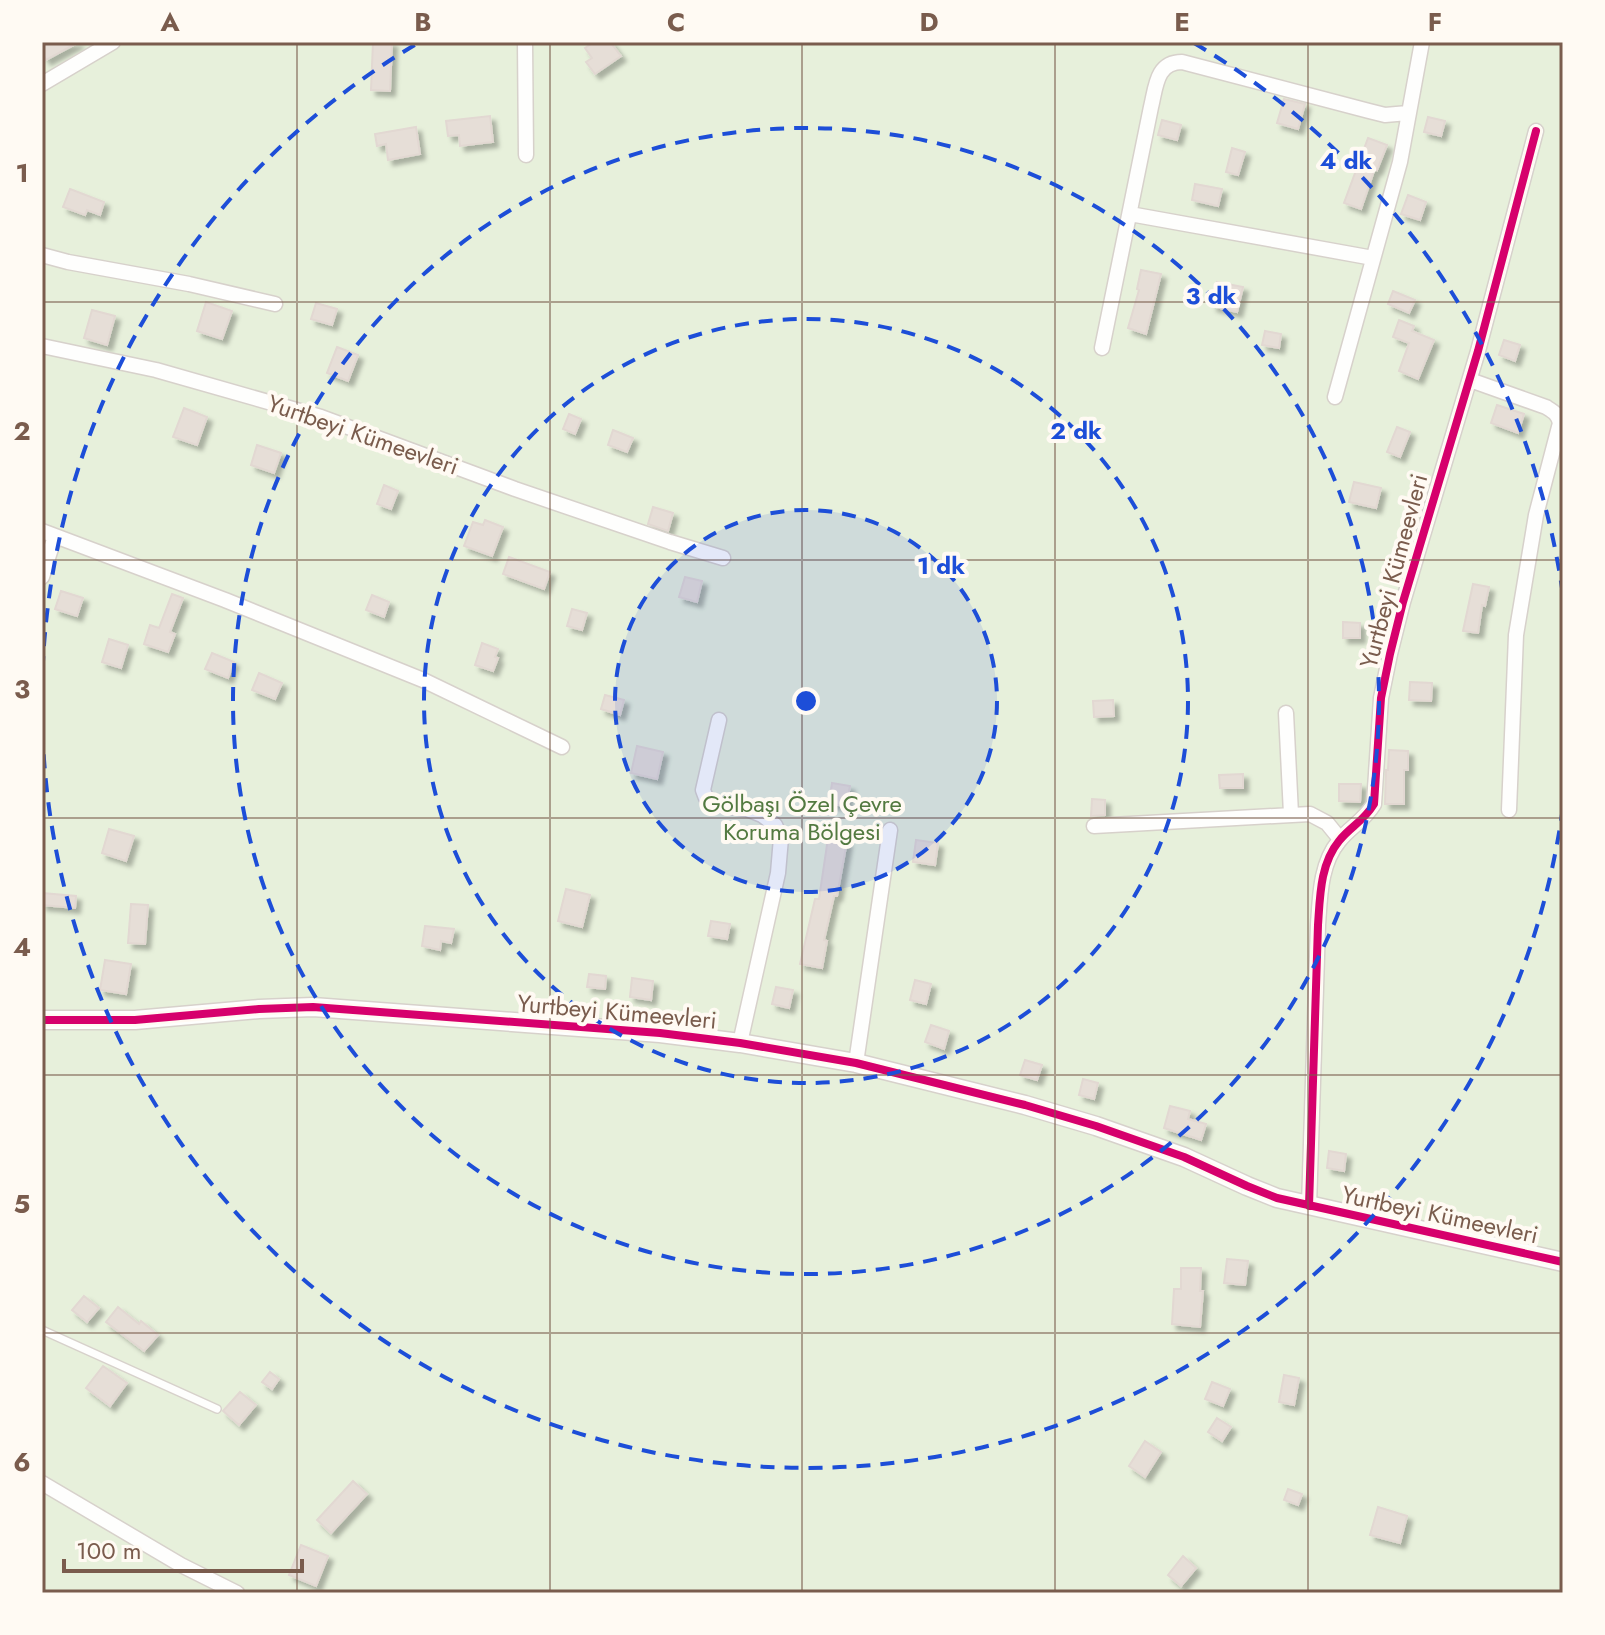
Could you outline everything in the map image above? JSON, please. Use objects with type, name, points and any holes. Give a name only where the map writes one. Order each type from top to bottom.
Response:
[{"type":"street","points":[[42,84],[113,42]]},
{"type":"street","points":[[525,42],[526,155]]},
{"type":"street","points":[[1335,397],[1400,162],[1422,42]]},
{"type":"street","points":[[1102,348],[1156,86],[1161,72],[1172,62],[1182,62],[1385,115],[1408,113]]},
{"type":"street","name":"Yurtbeyi Kümeevleri","points":[[1309,1206],[1321,881],[1331,853],[1340,839],[1368,814],[1374,804],[1381,698],[1390,654],[1470,380],[1536,131]]},
{"type":"street","points":[[1130,214],[1373,258]]},
{"type":"street","points":[[43,258],[189,284],[275,304]]},
{"type":"street","name":"Yurtbeyi Kümeevleri","points":[[42,346],[156,370],[321,417],[529,494],[723,558]]},
{"type":"street","points":[[1470,380],[1546,407],[1555,412],[1560,423],[1536,515],[1516,635],[1509,810]]},
{"type":"street","points":[[42,577],[49,533],[423,680],[562,747]]},
{"type":"street","points":[[1286,713],[1291,814]]},
{"type":"street","name":"Yurtbeyi Kümeevleri","points":[[719,720],[703,790],[706,798],[762,815],[775,825],[781,838],[778,873],[740,1043]]},
{"type":"street","points":[[1094,826],[1310,814],[1327,823],[1340,839]]},
{"type":"street","points":[[856,1063],[890,830]]},
{"type":"street","name":"Yurtbeyi Kümeevleri","points":[[42,1020],[135,1020],[313,1007],[660,1033],[740,1043],[856,1063],[1025,1105],[1184,1157],[1262,1193],[1563,1262]]},
{"type":"street","points":[[42,1483],[181,1565],[237,1593]]},
{"type":"lane","points":[[42,1330],[217,1409]]},
{"type":"green space","name":"Gölbaşı Özel Çevre Koruma Bölgesi","points":[[42,42],[1563,42],[1563,1593],[42,1593]]},
{"type":"building","points":[[42,42],[79,42],[46,60]]},
{"type":"building","points":[[373,42],[392,42],[390,91],[371,90]]},
{"type":"building","points":[[594,42],[610,42],[621,56],[595,74],[586,62],[592,58],[585,48]]},
{"type":"building","points":[[1284,99],[1305,104],[1298,129],[1277,123]]},
{"type":"building","points":[[490,116],[493,142],[460,146],[459,135],[448,136],[446,121]]},
{"type":"building","points":[[1428,117],[1445,121],[1441,136],[1424,132]]},
{"type":"building","points":[[1162,120],[1181,125],[1177,140],[1158,135]]},
{"type":"building","points":[[416,127],[420,154],[388,160],[386,144],[377,146],[375,134]]},
{"type":"building","points":[[1368,138],[1387,145],[1377,170],[1375,168],[1361,209],[1344,203]]},
{"type":"building","points":[[1232,148],[1245,152],[1238,175],[1226,172]]},
{"type":"building","points":[[1195,184],[1222,189],[1218,206],[1192,200]]},
{"type":"building","points":[[70,189],[104,202],[100,215],[87,210],[85,215],[63,207]]},
{"type":"building","points":[[1408,195],[1426,202],[1420,220],[1401,214]]},
{"type":"building","points":[[1141,270],[1161,274],[1146,334],[1128,328],[1139,290]]},
{"type":"building","points":[[1217,282],[1243,287],[1237,312],[1212,306]]},
{"type":"building","points":[[1393,291],[1415,300],[1409,313],[1388,304]]},
{"type":"building","points":[[206,302],[232,311],[222,339],[197,331]]},
{"type":"building","points":[[316,303],[337,309],[332,325],[311,319]]},
{"type":"building","points":[[92,310],[115,316],[107,345],[84,338]]},
{"type":"building","points":[[1399,320],[1414,326],[1412,331],[1434,340],[1418,379],[1399,371],[1409,343],[1393,337]]},
{"type":"building","points":[[1265,331],[1281,334],[1279,348],[1262,345]]},
{"type":"building","points":[[1504,340],[1520,345],[1515,361],[1499,355]]},
{"type":"building","points":[[337,347],[358,355],[348,381],[327,373]]},
{"type":"building","points":[[1497,405],[1524,414],[1518,433],[1491,423]]},
{"type":"building","points":[[184,408],[207,417],[197,445],[173,437]]},
{"type":"building","points":[[569,414],[581,419],[575,434],[563,429]]},
{"type":"building","points":[[1397,427],[1410,432],[1400,457],[1387,452]]},
{"type":"building","points":[[613,430],[633,438],[627,452],[608,445]]},
{"type":"building","points":[[257,445],[281,453],[274,473],[251,465]]},
{"type":"building","points":[[1354,482],[1381,488],[1376,508],[1349,502]]},
{"type":"building","points":[[384,485],[398,491],[391,509],[377,504]]},
{"type":"building","points":[[653,507],[673,513],[668,531],[648,524]]},
{"type":"building","points":[[485,520],[503,527],[492,556],[464,546],[473,522],[483,525]]},
{"type":"building","points":[[509,557],[550,572],[544,589],[503,574]]},
{"type":"building","points":[[685,577],[702,581],[697,602],[679,597]]},
{"type":"building","points":[[1473,584],[1489,587],[1485,606],[1482,605],[1478,633],[1463,631]]},
{"type":"building","points":[[61,591],[83,598],[77,616],[55,609]]},
{"type":"building","points":[[172,594],[183,598],[170,632],[175,634],[168,652],[144,644],[150,625],[159,628]]},
{"type":"building","points":[[372,595],[389,602],[384,617],[366,610]]},
{"type":"building","points":[[572,609],[587,613],[582,630],[567,626]]},
{"type":"building","points":[[1343,622],[1360,623],[1360,638],[1343,638]]},
{"type":"building","points":[[109,639],[128,645],[121,668],[102,662]]},
{"type":"building","points":[[482,643],[498,649],[493,671],[475,665]]},
{"type":"building","points":[[212,653],[234,662],[228,678],[205,669]]},
{"type":"building","points":[[259,673],[282,683],[275,699],[252,690]]},
{"type":"building","points":[[1410,682],[1432,683],[1431,701],[1409,700]]},
{"type":"building","points":[[605,695],[624,700],[620,715],[601,709]]},
{"type":"building","points":[[1113,700],[1114,716],[1094,717],[1093,701]]},
{"type":"building","points":[[637,746],[663,752],[657,779],[631,773]]},
{"type":"building","points":[[1389,750],[1408,751],[1408,770],[1404,770],[1404,804],[1385,804]]},
{"type":"building","points":[[1243,774],[1243,788],[1220,788],[1219,775]]},
{"type":"building","points":[[832,783],[850,786],[846,806],[829,804]]},
{"type":"building","points":[[1339,784],[1361,784],[1360,802],[1339,801]]},
{"type":"building","points":[[1092,799],[1105,800],[1105,815],[1091,816]]},
{"type":"building","points":[[109,829],[134,836],[126,861],[102,853]]},
{"type":"building","points":[[828,838],[847,841],[837,896],[834,896],[824,940],[827,941],[822,968],[800,964],[815,899],[819,899]]},
{"type":"building","points":[[916,840],[938,843],[935,865],[913,862]]},
{"type":"building","points":[[566,889],[590,895],[582,927],[558,921]]},
{"type":"building","points":[[42,893],[76,896],[75,908],[42,905]]},
{"type":"building","points":[[131,904],[148,905],[145,944],[128,943]]},
{"type":"building","points":[[711,921],[730,924],[727,939],[708,936]]},
{"type":"building","points":[[425,926],[454,929],[451,943],[441,941],[440,950],[422,946]]},
{"type":"building","points":[[105,960],[131,964],[126,994],[100,990]]},
{"type":"building","points":[[589,974],[606,976],[605,989],[587,987]]},
{"type":"building","points":[[632,978],[653,981],[651,1000],[630,997]]},
{"type":"building","points":[[915,980],[931,984],[926,1004],[910,1000]]},
{"type":"building","points":[[776,987],[793,990],[789,1008],[772,1004]]},
{"type":"building","points":[[931,1025],[949,1031],[944,1049],[925,1042]]},
{"type":"building","points":[[1025,1060],[1042,1065],[1037,1080],[1020,1075]]},
{"type":"building","points":[[1083,1079],[1098,1083],[1094,1099],[1079,1095]]},
{"type":"building","points":[[1170,1106],[1190,1111],[1188,1119],[1206,1124],[1201,1140],[1164,1128]]},
{"type":"building","points":[[1329,1151],[1346,1154],[1344,1171],[1327,1168]]},
{"type":"building","points":[[1227,1259],[1248,1261],[1245,1285],[1224,1283]]},
{"type":"building","points":[[1181,1268],[1201,1268],[1200,1327],[1172,1324],[1174,1289],[1181,1289]]},
{"type":"building","points":[[84,1296],[99,1308],[87,1322],[72,1310]]},
{"type":"building","points":[[118,1307],[158,1335],[144,1351],[106,1322]]},
{"type":"building","points":[[103,1366],[127,1383],[110,1406],[86,1388]]},
{"type":"building","points":[[270,1372],[279,1379],[272,1389],[262,1382]]},
{"type":"building","points":[[1284,1375],[1299,1378],[1294,1405],[1279,1402]]},
{"type":"building","points":[[1212,1382],[1230,1389],[1223,1406],[1205,1399]]},
{"type":"building","points":[[240,1392],[256,1405],[239,1425],[223,1411]]},
{"type":"building","points":[[1217,1418],[1231,1427],[1222,1441],[1208,1432]]},
{"type":"building","points":[[1145,1441],[1161,1452],[1145,1477],[1129,1466]]},
{"type":"building","points":[[353,1481],[367,1494],[331,1533],[317,1520]]},
{"type":"building","points":[[1288,1489],[1302,1494],[1298,1505],[1284,1500]]},
{"type":"building","points":[[1378,1507],[1407,1516],[1400,1543],[1370,1535]]},
{"type":"building","points":[[301,1545],[328,1556],[316,1586],[289,1575]]},
{"type":"building","points":[[1183,1556],[1196,1568],[1181,1586],[1168,1575]]},
{"type":"cycle path","points":[[1309,1206],[1322,881],[1333,850],[1374,804],[1381,698],[1390,654],[1478,351],[1536,131]]},
{"type":"cycle path","points":[[42,1020],[135,1020],[313,1007],[660,1033],[740,1043],[856,1063],[1025,1105],[1184,1157],[1277,1198],[1563,1262]]}]
